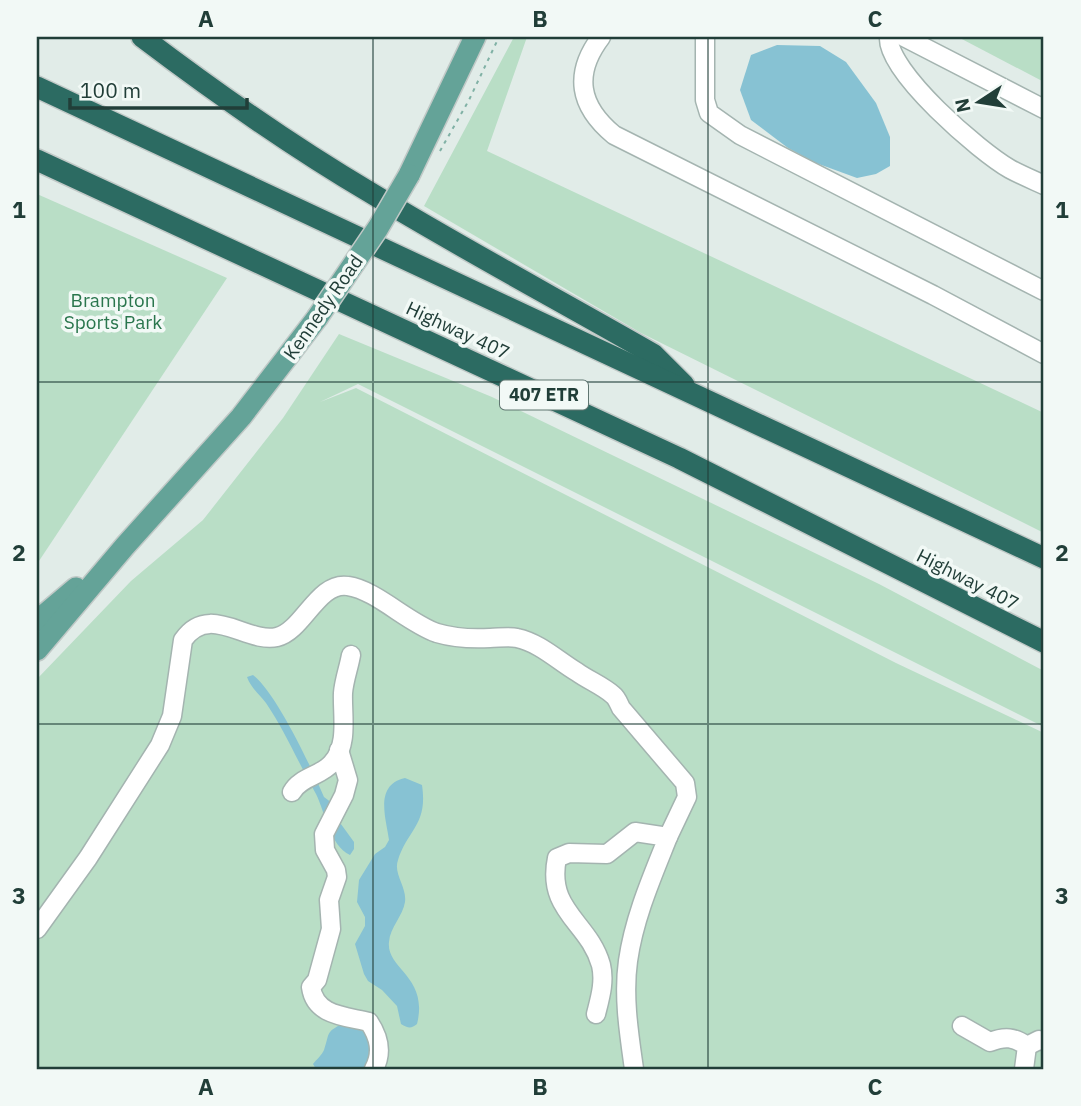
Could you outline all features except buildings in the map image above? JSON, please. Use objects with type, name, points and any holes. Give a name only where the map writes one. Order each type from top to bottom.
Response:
[{"type":"highway","points":[[142,37],[209,88],[371,194],[653,354],[693,394]]},
{"type":"highway","points":[[37,87],[1044,558]]},
{"type":"highway","name":"Highway 407","points":[[37,160],[678,457],[1044,642]]},
{"type":"main road","name":"Kennedy Road","points":[[37,650],[125,546],[241,417],[317,318],[410,175],[475,37]]},
{"type":"main road","name":"Kennedy Road","points":[[37,621],[125,546]]},
{"type":"lane","points":[[601,37],[587,62],[583,77],[584,91],[588,106],[598,121],[614,135],[920,288],[1044,354]]},
{"type":"lane","points":[[705,37],[705,100],[709,113],[740,135],[1044,291]]},
{"type":"lane","points":[[889,37],[892,53],[901,69],[975,145],[1010,170],[1044,185]]},
{"type":"lane","points":[[904,37],[1044,109]]},
{"type":"lane","points":[[37,929],[96,847],[160,745],[172,716],[183,640],[187,635],[200,627],[221,624],[259,638],[285,635],[329,591],[348,586],[370,594],[400,614],[437,632],[468,638],[515,638],[540,647],[614,695],[621,708],[685,783],[687,797],[668,837],[637,921],[628,962],[627,1010],[634,1069]]},
{"type":"lane","points":[[292,792],[295,786],[332,764],[340,750],[343,691],[351,654]]},
{"type":"lane","points":[[340,750],[348,780],[344,795],[324,834],[325,850],[337,877],[329,900],[331,929],[317,981],[311,987],[313,996],[323,1010],[369,1021],[379,1049],[379,1059],[374,1069]]},
{"type":"lane","points":[[596,1014],[603,982],[601,966],[593,946],[568,914],[558,896],[555,871],[558,858],[569,853],[607,854],[635,832],[668,837]]},
{"type":"lane","points":[[962,1026],[990,1042],[1013,1038],[1036,1044],[1024,1069]]},
{"type":"path","points":[[436,158],[469,100],[499,37]]},
{"type":"green space","points":[[514,37],[527,37],[487,151],[1044,413],[1044,533],[641,333],[424,206]]},
{"type":"green space","points":[[958,37],[1044,37],[1044,82]]},
{"type":"green space","name":"Brampton Sports Park","points":[[37,194],[227,278],[37,564]]},
{"type":"green space","points":[[339,334],[492,397],[879,584],[1044,671],[1044,727],[358,384],[320,402],[356,388],[896,663],[1044,733],[1044,1069],[37,1069],[37,679],[131,581],[203,520],[283,418]]},
{"type":"water","points":[[777,45],[820,46],[846,62],[876,103],[890,137],[890,166],[876,174],[857,178],[816,163],[788,148],[751,120],[740,90],[751,55]]},
{"type":"water","points":[[253,675],[283,714],[324,797],[332,803],[338,820],[354,842],[350,855],[343,851],[333,836],[316,794],[286,736],[249,681],[247,677]]},
{"type":"water","points":[[405,778],[422,785],[422,809],[398,860],[397,870],[405,902],[389,942],[394,959],[413,984],[417,995],[417,1024],[413,1027],[401,1024],[397,1006],[382,990],[368,981],[355,944],[365,926],[365,917],[357,902],[359,880],[375,854],[385,847],[389,840],[384,803],[386,795],[395,782]]},
{"type":"water","points":[[344,1023],[360,1029],[370,1040],[372,1054],[369,1061],[363,1069],[316,1069],[313,1064],[323,1052],[329,1034]]}]
